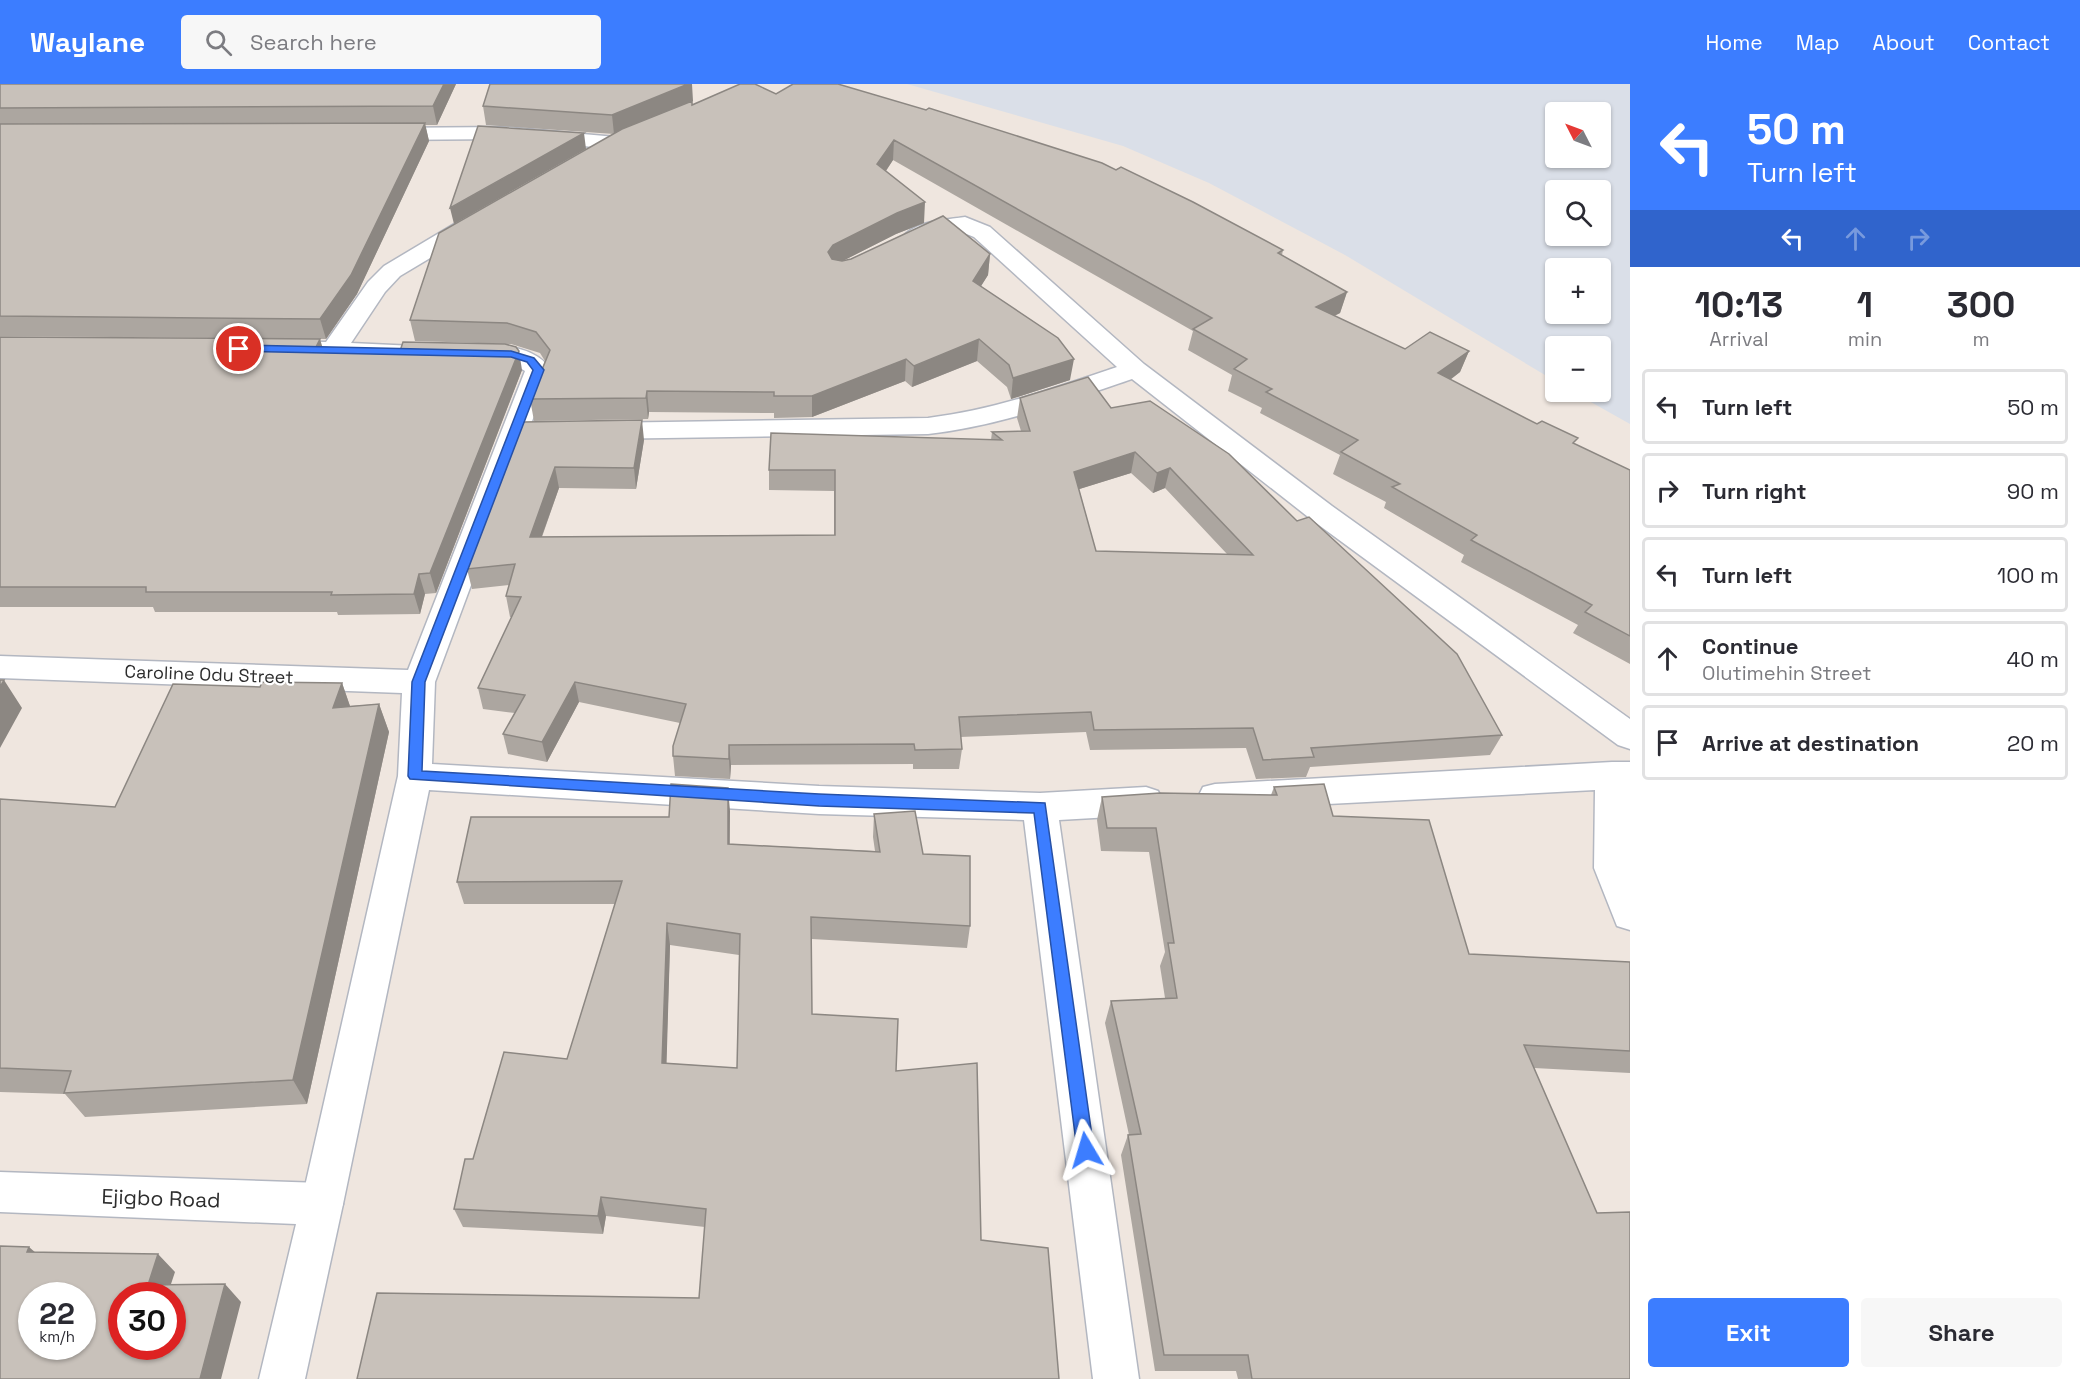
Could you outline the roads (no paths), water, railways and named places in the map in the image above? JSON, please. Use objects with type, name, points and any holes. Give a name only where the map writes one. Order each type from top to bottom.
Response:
[{"type":"street","points":[[359,134],[506,133],[616,143]]},
{"type":"street","points":[[585,160],[637,134]]},
{"type":"street","points":[[334,350],[376,286],[392,271],[493,212]]},
{"type":"street","points":[[893,248],[933,229],[965,225],[982,232],[1135,369],[1322,513],[1630,736]]},
{"type":"street","points":[[251,349],[511,354],[530,360],[538,370],[526,432],[419,682],[415,776],[282,1379]]},
{"type":"street","points":[[571,432],[928,426],[963,423],[1012,411],[1135,369]]},
{"type":"street","name":"Caroline Odu Street","points":[[0,667],[419,682]]},
{"type":"street","points":[[415,776],[819,800],[1040,807],[1621,775],[1612,868],[1630,915]]},
{"type":"street","points":[[1040,807],[1116,1379]]},
{"type":"street","name":"Ejigbo Road","points":[[0,1192],[322,1204]]}]
